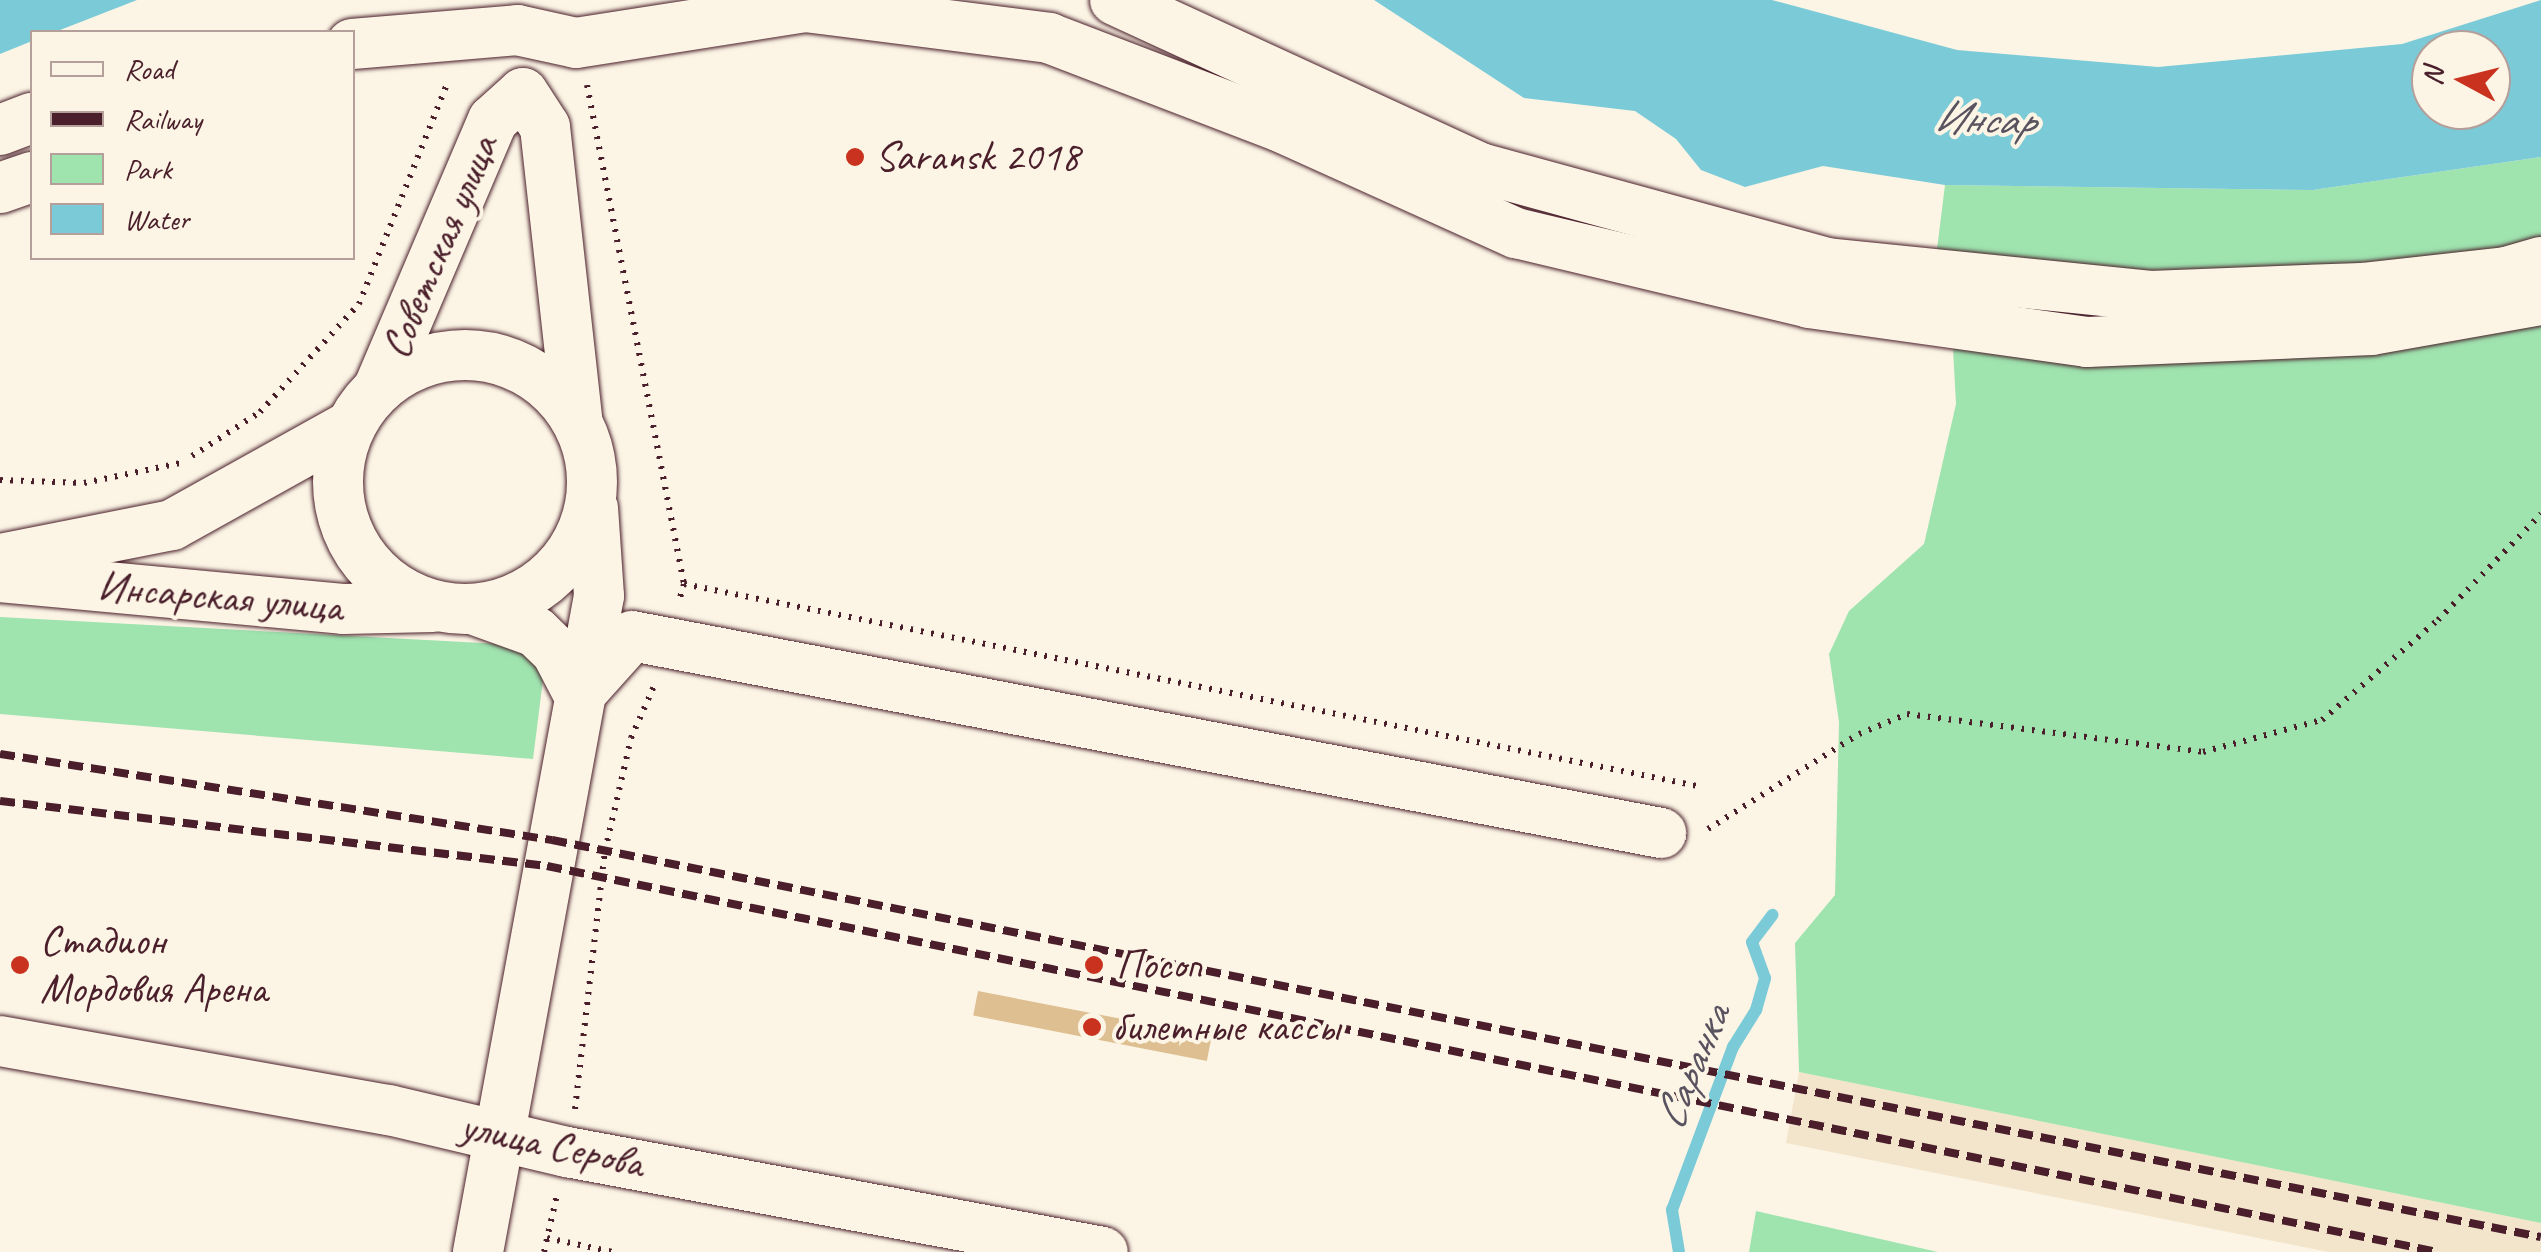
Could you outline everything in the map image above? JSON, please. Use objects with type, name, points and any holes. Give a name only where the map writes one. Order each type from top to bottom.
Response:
[{"type":"street","points":[[662,30],[742,0]]},
{"type":"street","points":[[1115,0],[1480,168],[1827,263],[2150,296],[2362,288],[2506,272],[2541,262]]},
{"type":"street","points":[[355,44],[517,30],[576,43],[805,7],[1049,38],[1282,128],[1516,233],[1808,303],[2087,342],[2372,330],[2541,300]]},
{"type":"street","name":"Советская улица","points":[[379,387],[494,120],[523,92],[545,127],[576,419]]},
{"type":"street","points":[[0,130],[30,119]]},
{"type":"street","points":[[0,188],[30,178]]},
{"type":"street","points":[[481,1235],[599,596],[590,455],[576,419],[553,389],[522,367],[486,355],[429,360],[379,387],[350,426],[339,463],[339,502],[351,539],[374,570],[404,594],[536,632],[556,652],[579,695]]},
{"type":"street","name":"Инсарская улица","points":[[0,559],[172,524],[350,426]]},
{"type":"street","points":[[457,608],[538,587],[565,562],[584,530],[592,493]]},
{"type":"street","name":"Инсарская улица","points":[[0,576],[343,609],[457,608]]},
{"type":"street","points":[[579,695],[632,636],[1661,833]]},
{"type":"street","name":"улица Серова","points":[[0,1041],[1103,1252]]},
{"type":"path","points":[[0,480],[84,483],[179,464],[260,412],[359,304],[467,34]]},
{"type":"path","points":[[1661,833],[1696,836],[1859,734],[1906,714],[2203,752],[2322,720],[2438,620],[2541,514]]},
{"type":"path","points":[[684,584],[1698,786]]},
{"type":"path","points":[[547,1238],[613,1252]]},
{"type":"shaded area","points":[[1799,1072],[2541,1223],[2541,1252],[2328,1252],[1786,1143]]},
{"type":"green space","points":[[2541,157],[2541,1223],[1799,1072],[1795,943],[1835,895],[1839,722],[1829,654],[1849,611],[1924,544],[1956,404],[1952,330],[1934,273],[1945,185],[2313,190]]},
{"type":"green space","points":[[0,617],[501,644],[545,664],[533,759],[0,714]]},
{"type":"green space","points":[[1756,1211],[1938,1252],[1749,1252]]},
{"type":"water","points":[[0,0],[137,0],[60,30],[30,30],[30,42],[0,54]]},
{"type":"water","name":"Инсар","points":[[1374,0],[1772,0],[1957,50],[2158,67],[2411,41],[2411,130],[2511,130],[2511,30],[2446,30],[2541,0],[2541,157],[2313,190],[1945,185],[1823,166],[1745,187],[1701,170],[1676,139],[1635,111],[1524,98]]},
{"type":"building","name":"билетные кассы","points":[[978,991],[1212,1036],[1207,1061],[973,1016]]},
{"type":"waterway","name":"Саранка","points":[[1679,1252],[1672,1210],[1733,1047],[1756,1010],[1765,978],[1752,942],[1772,915]]},
{"type":"railway","points":[[0,754],[552,840],[2541,1237]]},
{"type":"railway","points":[[0,801],[547,866],[2437,1252]]},
{"type":"place","name":"Saransk 2018","points":[[855,157]]},
{"type":"place","name":"Стадион Мордовия Арена","points":[[20,965]]},
{"type":"place","name":"Посоп","points":[[1094,965]]},
{"type":"place","name":"билетные кассы","points":[[1092,1027]]}]
